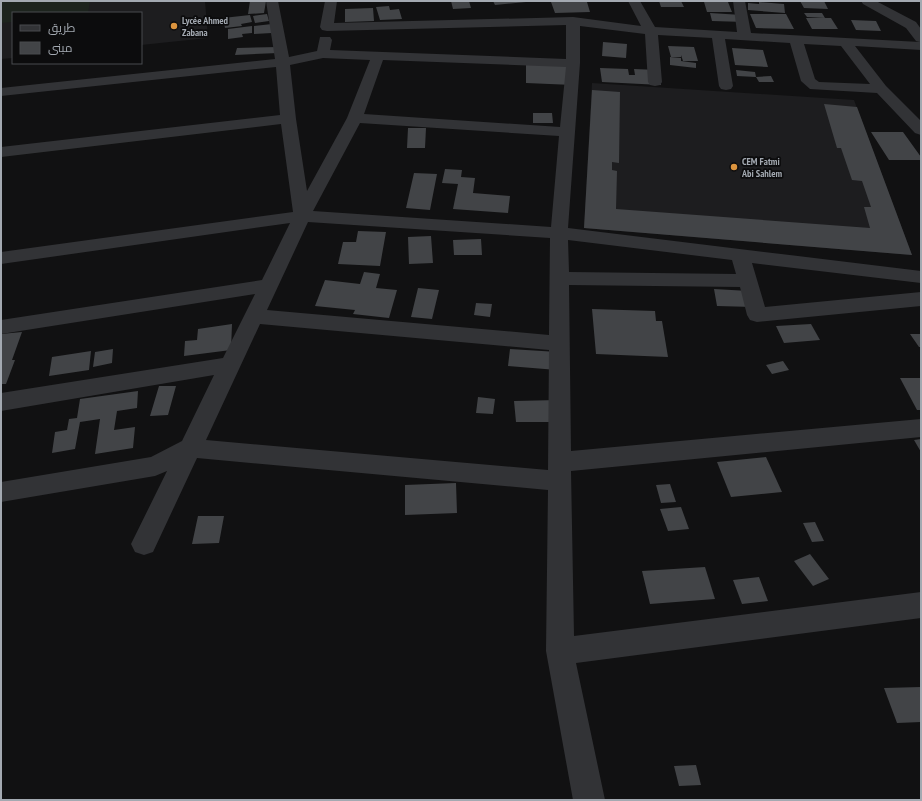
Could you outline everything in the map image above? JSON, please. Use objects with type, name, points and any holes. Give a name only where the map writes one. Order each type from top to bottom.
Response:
[{"type":"street","points":[[272,1],[282,62],[288,119],[302,216]]},
{"type":"street","points":[[323,54],[331,1]]},
{"type":"street","points":[[634,1],[650,31],[655,82]]},
{"type":"street","points":[[739,1],[745,37]]},
{"type":"street","points":[[867,1],[911,25],[921,38]]},
{"type":"street","points":[[327,27],[573,21],[650,31],[921,46]]},
{"type":"street","points":[[573,21],[573,63],[559,233],[560,651],[589,800]]},
{"type":"street","points":[[718,35],[726,86]]},
{"type":"street","points":[[796,40],[808,81],[815,86],[881,89]]},
{"type":"street","points":[[845,42],[881,89],[921,130]]},
{"type":"street","points":[[1,92],[282,62],[323,54],[573,63]]},
{"type":"street","points":[[144,544],[302,216],[355,118],[378,56]]},
{"type":"street","points":[[355,118],[568,132]]},
{"type":"street","points":[[1,152],[288,119]]},
{"type":"street","points":[[1,258],[302,216],[559,233],[921,277]]},
{"type":"street","points":[[740,255],[757,315],[921,299]]},
{"type":"street","points":[[559,278],[747,281]]},
{"type":"street","points":[[1,327],[268,285]]},
{"type":"street","points":[[254,316],[559,343]]},
{"type":"street","points":[[1,402],[230,365]]},
{"type":"street","points":[[1,492],[155,466],[190,448],[559,471],[921,428]]},
{"type":"street","points":[[560,651],[921,605]]},
{"type":"shaded area","name":"Lycée Ahmed Zabana","points":[[1,1],[205,1],[208,38],[142,45],[142,12],[12,12],[12,58],[1,59]]},
{"type":"shaded area","points":[[1,1],[90,1],[88,12],[12,12],[12,22],[1,23]]},
{"type":"shaded area","name":"CEM Fatmi Abi Sahlem","points":[[592,83],[854,100],[912,255],[584,228]]},
{"type":"building","points":[[250,1],[266,1],[264,13],[248,14]]},
{"type":"building","points":[[451,1],[469,1],[471,8],[453,9]]},
{"type":"building","points":[[493,1],[526,1],[526,2],[495,5]]},
{"type":"building","points":[[564,1],[587,2],[590,12],[555,13],[551,2],[565,2]]},
{"type":"building","points":[[659,1],[681,1],[684,7],[661,7]]},
{"type":"building","points":[[800,1],[824,1],[828,9],[804,8]]},
{"type":"building","points":[[704,2],[728,2],[732,12],[707,12]]},
{"type":"building","points":[[759,2],[784,4],[785,13],[748,10],[748,3],[759,4]]},
{"type":"building","points":[[389,6],[390,10],[399,9],[402,19],[380,20],[376,7]]},
{"type":"building","points":[[373,8],[374,21],[345,22],[345,9]]},
{"type":"building","points":[[710,13],[742,15],[745,22],[712,21]]},
{"type":"building","points":[[804,13],[822,13],[825,18],[807,17]]},
{"type":"building","points":[[267,14],[269,21],[255,23],[253,16]]},
{"type":"building","points":[[750,14],[786,14],[794,29],[756,28]]},
{"type":"building","points":[[250,15],[252,22],[241,24],[242,26],[225,28],[223,18]]},
{"type":"building","points":[[806,18],[831,18],[838,29],[812,29]]},
{"type":"building","points":[[851,20],[876,21],[881,31],[856,30]]},
{"type":"building","points":[[272,24],[272,33],[254,34],[254,26]]},
{"type":"building","points":[[252,26],[252,33],[242,34],[243,37],[228,39],[228,29]]},
{"type":"building","points":[[603,42],[627,44],[626,58],[602,56]]},
{"type":"building","points":[[668,46],[694,47],[698,61],[683,61],[681,55],[681,57],[671,57]]},
{"type":"building","points":[[279,47],[278,53],[235,55],[237,48]]},
{"type":"building","points":[[732,48],[763,50],[768,67],[735,65]]},
{"type":"building","points":[[670,57],[681,58],[681,61],[696,63],[696,68],[670,65]]},
{"type":"building","points":[[526,64],[571,66],[573,85],[526,83]]},
{"type":"building","points":[[600,68],[628,69],[629,75],[635,75],[634,69],[658,70],[661,85],[602,82]]},
{"type":"building","points":[[736,70],[755,72],[756,77],[737,76]]},
{"type":"building","points":[[771,76],[774,82],[759,82],[756,77]]},
{"type":"building","points":[[592,90],[620,92],[619,163],[612,162],[612,170],[617,171],[616,209],[870,228],[864,207],[871,207],[862,181],[852,180],[841,148],[837,148],[824,104],[857,107],[912,255],[584,228]]},
{"type":"building","points":[[533,113],[552,113],[553,123],[533,123]]},
{"type":"building","points":[[408,128],[426,128],[425,148],[407,148]]},
{"type":"building","points":[[871,132],[903,132],[921,157],[921,160],[889,160]]},
{"type":"building","points":[[445,169],[462,170],[461,177],[475,178],[473,193],[510,196],[508,213],[453,209],[458,184],[442,183]]},
{"type":"building","points":[[414,173],[437,174],[430,210],[406,208]]},
{"type":"building","points":[[358,231],[386,232],[380,266],[338,264],[343,242],[356,242]]},
{"type":"building","points":[[431,236],[433,263],[409,264],[408,237]]},
{"type":"building","points":[[481,239],[482,255],[454,255],[453,240]]},
{"type":"building","points":[[364,272],[380,274],[376,288],[397,290],[389,318],[353,314],[355,310],[315,306],[325,280],[360,284]]},
{"type":"building","points":[[418,288],[439,290],[432,319],[411,317]]},
{"type":"building","points":[[714,289],[749,291],[753,307],[717,306]]},
{"type":"building","points":[[476,303],[492,304],[490,317],[474,315]]},
{"type":"building","points":[[592,309],[655,311],[656,321],[662,321],[668,357],[596,354]]},
{"type":"building","points":[[232,324],[231,350],[184,356],[185,341],[197,340],[198,329]]},
{"type":"building","points":[[811,324],[820,340],[784,343],[776,326]]},
{"type":"building","points":[[22,332],[12,360],[15,360],[6,384],[1,384],[1,334]]},
{"type":"building","points":[[910,334],[921,334],[921,347],[919,347]]},
{"type":"building","points":[[113,349],[112,363],[93,367],[95,352]]},
{"type":"building","points":[[510,349],[558,352],[557,370],[508,366]]},
{"type":"building","points":[[91,351],[89,370],[49,376],[52,357]]},
{"type":"building","points":[[783,361],[789,370],[772,374],[766,365]]},
{"type":"building","points":[[900,378],[921,378],[921,410],[917,410]]},
{"type":"building","points":[[159,386],[176,386],[168,415],[150,416]]},
{"type":"building","points":[[138,391],[137,408],[117,411],[114,430],[135,427],[133,448],[95,454],[100,419],[80,422],[75,449],[52,453],[55,432],[67,430],[69,419],[77,418],[80,399]]},
{"type":"building","points":[[478,397],[495,399],[493,414],[476,413]]},
{"type":"building","points":[[558,400],[560,422],[516,422],[514,401]]},
{"type":"building","points":[[921,439],[921,452],[914,440]]},
{"type":"building","points":[[766,457],[782,492],[731,497],[717,462]]},
{"type":"building","points":[[456,483],[457,513],[405,515],[405,485]]},
{"type":"building","points":[[670,484],[676,502],[661,503],[656,485]]},
{"type":"building","points":[[681,507],[689,529],[668,531],[660,509]]},
{"type":"building","points":[[198,516],[224,516],[219,543],[192,544]]},
{"type":"building","points":[[815,522],[824,541],[812,542],[803,523]]},
{"type":"building","points":[[810,554],[829,579],[813,586],[794,561]]},
{"type":"building","points":[[705,567],[715,599],[650,604],[642,571]]},
{"type":"building","points":[[759,577],[768,601],[742,604],[733,580]]},
{"type":"building","points":[[921,687],[921,722],[897,723],[884,688]]},
{"type":"building","points":[[696,765],[701,785],[679,786],[674,766]]},
{"type":"place","name":"Lycée Ahmed Zabana","points":[[174,26]]},
{"type":"place","name":"CEM Fatmi Abi Sahlem","points":[[734,167]]}]
